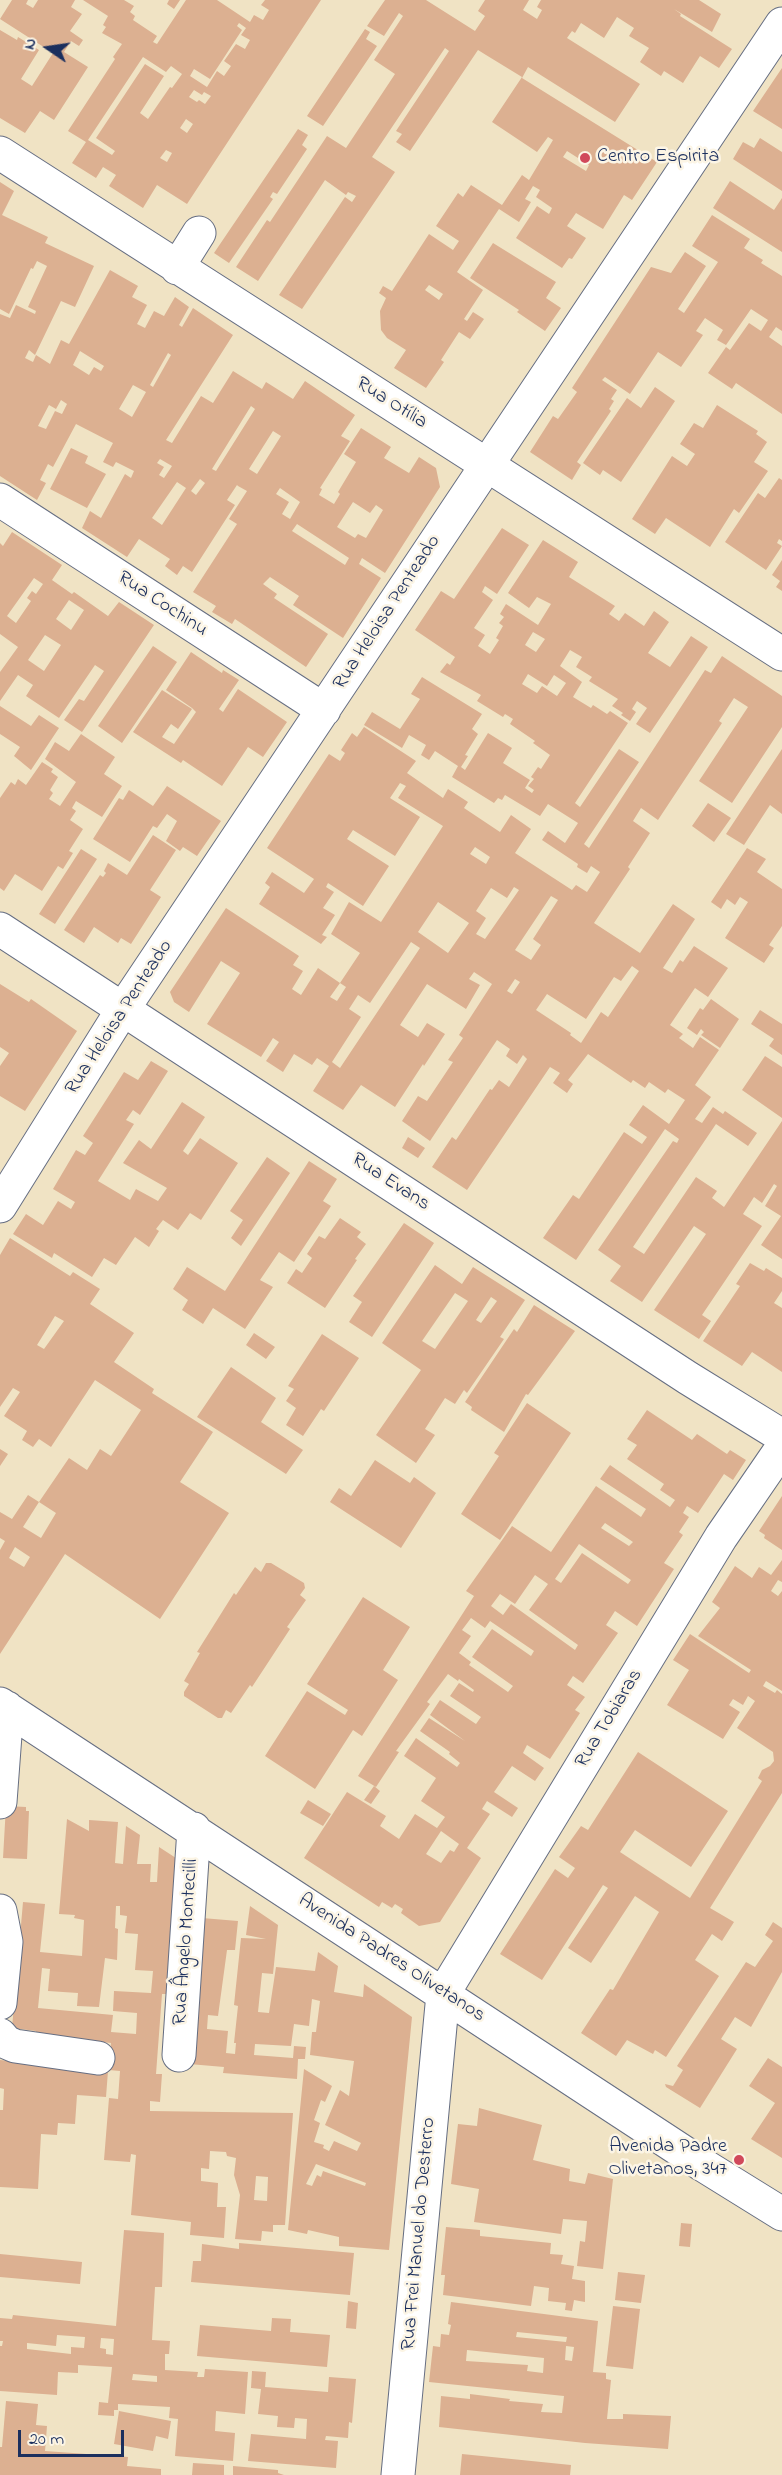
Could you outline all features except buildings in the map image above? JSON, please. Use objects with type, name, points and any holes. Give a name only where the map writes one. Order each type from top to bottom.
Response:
[{"type":"street","name":"Rua Heloisa Penteado","points":[[0,1206],[123,1009],[782,25]]},
{"type":"street","name":"Rua Otília","points":[[0,153],[782,654]]},
{"type":"street","points":[[177,268],[199,233]]},
{"type":"street","name":"Rua Cochinu","points":[[0,500],[324,710]]},
{"type":"street","name":"Rua Evans","points":[[0,929],[698,1385],[782,1436]]},
{"type":"street","name":"Rua Tobiaras","points":[[443,1994],[715,1548],[782,1448]]},
{"type":"street","points":[[0,1802],[3,1706]]},
{"type":"street","name":"Avenida Padres Olivetanos","points":[[3,1706],[194,1829],[703,2165],[782,2214]]},
{"type":"street","name":"Rua Ângelo Montecilli","points":[[179,2055],[194,1829]]},
{"type":"street","points":[[0,1911],[6,1942],[0,2003]]},
{"type":"street","name":"Rua Frei Manuel do Desterro","points":[[398,2475],[443,1994]]},
{"type":"street","points":[[0,2035],[6,2042],[15,2046],[98,2058]]},
{"type":"place","name":"Centro Espirita","points":[[585,158]]},
{"type":"place","name":"Avenida Padre Olivetanos, 347","points":[[739,2160]]}]
